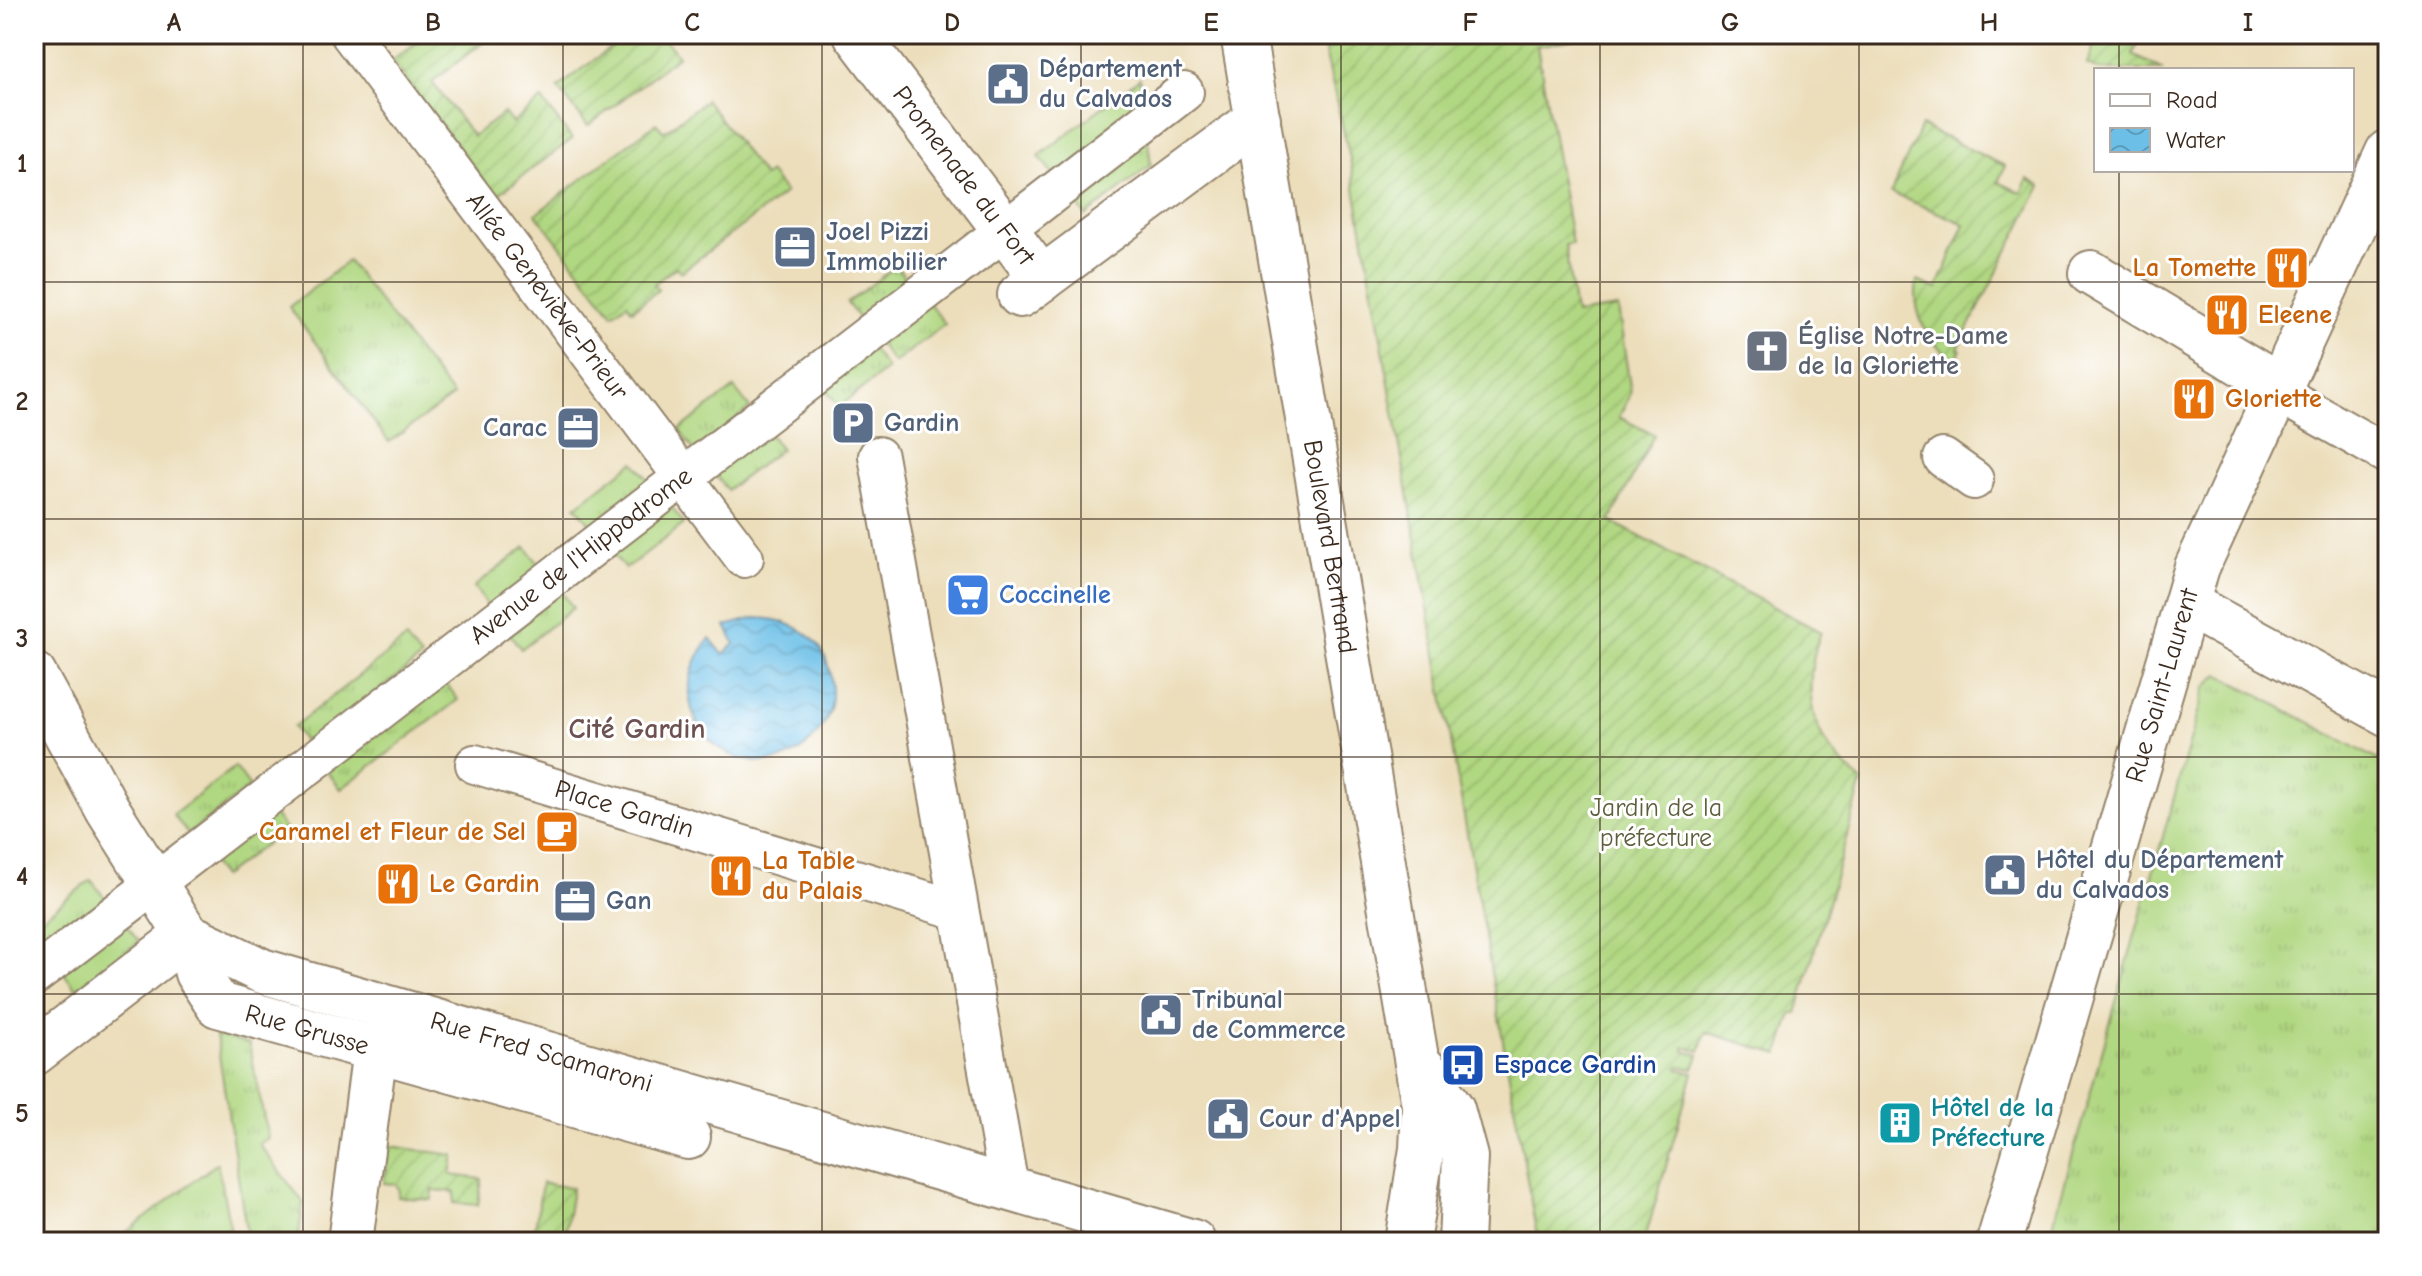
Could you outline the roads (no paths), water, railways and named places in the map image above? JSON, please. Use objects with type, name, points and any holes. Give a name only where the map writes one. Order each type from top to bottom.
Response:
[{"type":"street","name":"Allée Geneviève-Prieur","points":[[350,34],[744,558]]},
{"type":"street","name":"Promenade du Fort","points":[[856,34],[1031,287],[1258,119]]},
{"type":"street","name":"Boulevard Bertrand","points":[[1243,34],[1418,1060],[1424,1105],[1422,1149],[1407,1242]]},
{"type":"street","name":"Avenue de l'Hippodrome","points":[[34,976],[1184,92]]},
{"type":"street","name":"Rue Saint-Laurent","points":[[1999,1242],[2197,567],[2388,152]]},
{"type":"street","points":[[2091,273],[2388,455]]},
{"type":"street","points":[[878,456],[1009,1187]]},
{"type":"street","points":[[1943,458],[1974,480]]},
{"type":"street","points":[[2187,604],[2388,714]]},
{"type":"street","points":[[34,675],[108,810],[187,935],[34,1053]]},
{"type":"street","name":"Place Gardin","points":[[475,764],[958,910]]},
{"type":"street","name":"Rue Grusse","points":[[187,935],[197,973],[218,1005],[375,1049],[350,1242]]},
{"type":"street","name":"Rue Fred Scamaroni","points":[[187,935],[262,971],[1193,1242]]},
{"type":"street","points":[[375,1049],[688,1137]]},
{"type":"street","name":"Boulevard Bertrand","points":[[1418,1060],[1452,1109],[1465,1157],[1461,1242]]},
{"type":"water","points":[[755,618],[786,623],[805,633],[825,657],[832,684],[830,711],[822,727],[799,751],[771,761],[744,760],[719,748],[700,728],[690,701],[692,671],[710,638],[723,654],[735,644],[726,626]]},
{"type":"place","name":"Département du Calvados","points":[[1008,84]]},
{"type":"place","name":"Joel Pizzi Immobilier","points":[[795,247]]},
{"type":"place","name":"La Tomette","points":[[2287,268]]},
{"type":"place","name":"Eleene","points":[[2227,315]]},
{"type":"place","name":"Église Notre-Dame de la Gloriette","points":[[1767,351]]},
{"type":"place","name":"Gloriette","points":[[2194,399]]},
{"type":"place","name":"Gardin","points":[[853,423]]},
{"type":"place","name":"Carac","points":[[578,428]]},
{"type":"place","name":"Coccinelle","points":[[968,595]]},
{"type":"place","name":"Caramel et Fleur de Sel","points":[[557,832]]},
{"type":"place","name":"Hôtel du Département du Calvados","points":[[2005,875]]},
{"type":"place","name":"La Table du Palais","points":[[731,876]]},
{"type":"place","name":"Le Gardin","points":[[398,884]]},
{"type":"place","name":"Gan","points":[[575,901]]},
{"type":"place","name":"Tribunal de Commerce","points":[[1161,1015]]},
{"type":"place","name":"Espace Gardin","points":[[1463,1065]]},
{"type":"place","name":"Cour d'Appel","points":[[1228,1119]]},
{"type":"place","name":"Hôtel de la Préfecture","points":[[1900,1123]]},
{"type":"district","name":"Cité Gardin","points":[[637,729]]},
{"type":"park label","name":"Jardin de la préfecture","points":[[1656,823]]}]
